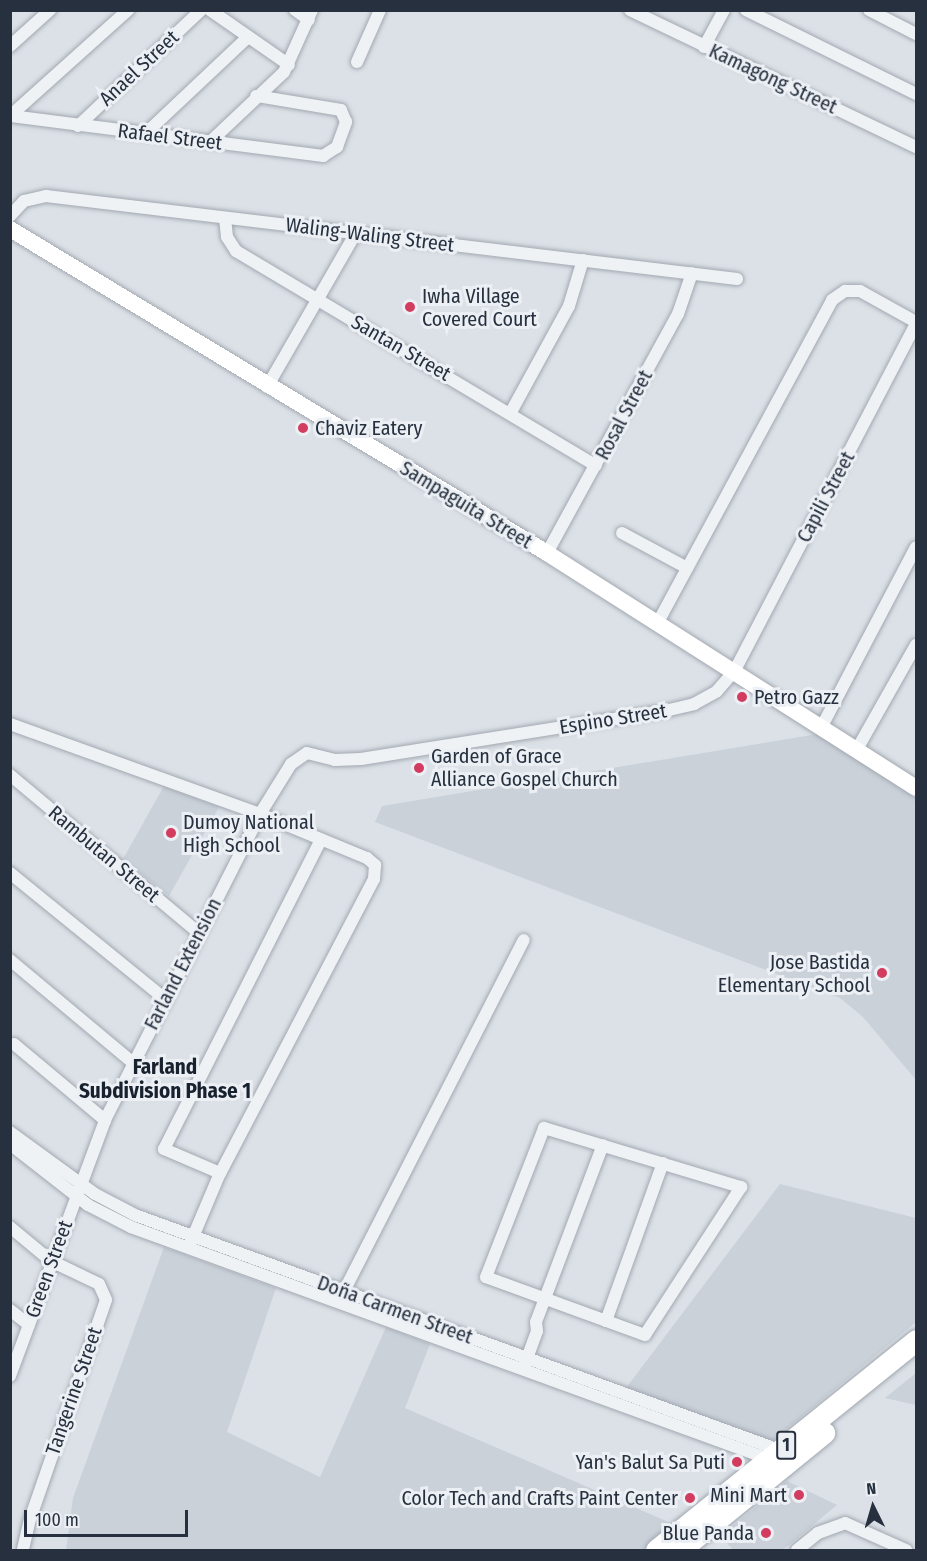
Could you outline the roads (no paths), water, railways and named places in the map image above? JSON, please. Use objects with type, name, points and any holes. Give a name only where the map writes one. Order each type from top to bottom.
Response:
[{"type":"highway","name":"1","points":[[680,1551],[782,1457],[916,1340]]},
{"type":"highway","name":"1","points":[[657,1551],[916,1357]]},
{"type":"street","points":[[10,46],[50,10]]},
{"type":"street","points":[[11,116],[128,10]]},
{"type":"street","name":"Anael Street","points":[[78,126],[201,10]]},
{"type":"street","points":[[210,10],[289,65]]},
{"type":"street","points":[[211,141],[289,65],[310,15],[295,10]]},
{"type":"street","points":[[357,62],[380,10]]},
{"type":"street","name":"Kamagong Street","points":[[630,10],[916,147]]},
{"type":"street","points":[[704,47],[724,10]]},
{"type":"street","points":[[746,10],[916,94]]},
{"type":"street","points":[[869,10],[916,34]]},
{"type":"street","points":[[145,134],[248,37]]},
{"type":"street","name":"Rafael Street","points":[[11,116],[330,155],[346,127],[341,111],[256,96]]},
{"type":"street","name":"Waling-Waling Street","points":[[10,216],[24,201],[46,196],[737,279]]},
{"type":"street","name":"Santan Street","points":[[225,218],[227,237],[236,251],[511,412],[596,466]]},
{"type":"street","name":"Sampaguita Street","points":[[10,229],[267,387],[547,554],[657,624],[735,670],[916,788]]},
{"type":"street","points":[[267,387],[320,300],[356,233]]},
{"type":"street","points":[[511,412],[569,306],[583,260]]},
{"type":"street","name":"Rosal Street","points":[[547,554],[684,302],[692,273]]},
{"type":"street","points":[[657,624],[832,300],[845,291],[860,291],[916,323]]},
{"type":"street","name":"Capili Street","points":[[735,670],[916,323]]},
{"type":"street","points":[[622,533],[687,568]]},
{"type":"street","points":[[821,728],[916,547]]},
{"type":"street","points":[[856,751],[916,645]]},
{"type":"street","name":"Espino Street","points":[[260,814],[291,764],[307,753],[335,760],[362,759],[682,708],[717,691],[735,670]]},
{"type":"street","points":[[10,724],[260,814],[372,861],[374,879],[220,1173],[187,1250]]},
{"type":"street","name":"Rambutan Street","points":[[10,775],[198,933]]},
{"type":"street","name":"Farland Extension","points":[[80,1183],[105,1120],[260,814]]},
{"type":"street","points":[[220,1173],[164,1149],[321,839]]},
{"type":"street","points":[[10,873],[165,999]]},
{"type":"street","points":[[338,1303],[524,940]]},
{"type":"street","points":[[10,960],[133,1063]]},
{"type":"street","points":[[14,1044],[105,1120]]},
{"type":"street","points":[[544,1128],[603,1145],[741,1187],[645,1335],[486,1276],[544,1128]]},
{"type":"street","name":"Doña Carmen Street","points":[[10,1132],[80,1183],[122,1209],[344,1292],[521,1362],[782,1457]]},
{"type":"street","name":"Doña Carmen Street","points":[[10,1144],[75,1195],[117,1221],[187,1250],[338,1303],[521,1362]]},
{"type":"street","points":[[521,1362],[529,1328],[536,1322],[603,1145]]},
{"type":"street","points":[[606,1321],[663,1163]]},
{"type":"street","name":"Green Street","points":[[10,1376],[80,1183]]},
{"type":"street","name":"Tangerine Street","points":[[10,1227],[51,1261],[99,1284],[106,1300],[30,1519],[23,1551]]},
{"type":"street","points":[[10,1310],[29,1325]]},
{"type":"street","points":[[797,1551],[818,1533],[844,1523],[906,1551]]},
{"type":"place","name":"Iwha Village Covered Court","points":[[410,307]]},
{"type":"place","name":"Chaviz Eatery","points":[[303,428]]},
{"type":"place","name":"Petro Gazz","points":[[742,697]]},
{"type":"place","name":"Garden of Grace Alliance Gospel Church","points":[[419,768]]},
{"type":"place","name":"Dumoy National High School","points":[[171,833]]},
{"type":"place","name":"Jose Bastida Elementary School","points":[[882,973]]},
{"type":"place","name":"Yan's Balut Sa Puti","points":[[737,1462]]},
{"type":"place","name":"Mini Mart","points":[[799,1495]]},
{"type":"place","name":"Color Tech and Crafts Paint Center","points":[[690,1498]]},
{"type":"place","name":"Blue Panda","points":[[766,1533]]},
{"type":"district","name":"Farland Subdivision Phase 1","points":[[165,1079]]}]
